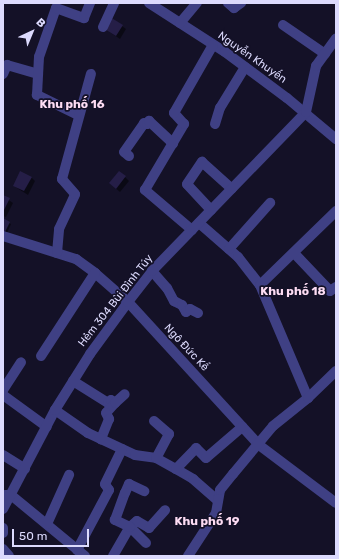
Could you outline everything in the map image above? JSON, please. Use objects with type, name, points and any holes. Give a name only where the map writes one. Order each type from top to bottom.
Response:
[{"type":"street","points":[[78,116],[37,95],[39,57],[56,8],[84,18],[90,3]]},
{"type":"street","points":[[103,27],[114,3]]},
{"type":"street","name":"Nguyễn Khuyến","points":[[149,3],[245,67],[306,112],[336,139]]},
{"type":"street","points":[[180,23],[197,3]]},
{"type":"street","points":[[228,3],[234,8],[241,3]]},
{"type":"street","points":[[283,25],[325,54]]},
{"type":"street","points":[[306,112],[316,66],[336,38]]},
{"type":"street","points":[[213,45],[174,112],[184,124],[145,190],[195,227],[229,249],[260,285],[308,398]]},
{"type":"street","points":[[3,74],[8,65],[38,74]]},
{"type":"street","points":[[215,124],[220,108],[245,67]]},
{"type":"street","points":[[57,253],[58,229],[75,194],[62,179],[78,116],[91,74]]},
{"type":"street","name":"Hẻm 304 Bùi Đình Túy","points":[[3,509],[7,495],[25,469],[55,410],[73,381],[128,302],[152,272],[306,112]]},
{"type":"street","points":[[129,156],[124,152],[144,123],[147,124],[149,121],[174,143]]},
{"type":"street","points":[[211,210],[187,184],[202,162],[232,189]]},
{"type":"street","points":[[229,249],[270,203]]},
{"type":"street","points":[[260,285],[336,211]]},
{"type":"street","name":"Ngô Đức Kế","points":[[3,237],[76,259],[94,272],[128,302],[259,445],[336,503]]},
{"type":"street","points":[[294,253],[330,291],[336,287]]},
{"type":"street","points":[[41,356],[94,272]]},
{"type":"street","points":[[152,272],[167,288],[174,301],[182,305],[186,312],[190,309],[198,313]]},
{"type":"street","points":[[3,390],[21,362]]},
{"type":"street","points":[[188,556],[216,513],[220,490],[259,445],[273,426],[308,398],[336,370]]},
{"type":"street","points":[[73,381],[108,403],[111,400],[115,403]]},
{"type":"street","points":[[101,439],[109,419],[106,413],[125,394]]},
{"type":"street","points":[[3,395],[47,426]]},
{"type":"street","points":[[55,410],[101,439],[135,455],[156,458],[193,478],[218,501]]},
{"type":"street","points":[[154,421],[169,434],[156,458]]},
{"type":"street","points":[[176,469],[196,448],[206,458],[242,427]]},
{"type":"street","points":[[122,449],[105,484],[109,490],[125,493]]},
{"type":"street","points":[[3,455],[25,469]]},
{"type":"street","points":[[47,524],[69,475]]},
{"type":"street","points":[[144,491],[129,484],[115,520],[130,527],[146,543]]},
{"type":"street","points":[[7,495],[47,524],[81,553],[109,490]]},
{"type":"street","points":[[113,556],[130,527],[137,521],[149,528],[165,510]]},
{"type":"street","points":[[3,528],[3,533]]},
{"type":"street","points":[[3,549],[9,556]]},
{"type":"building","points":[[110,17],[123,25],[116,36],[103,28]]},
{"type":"building","points":[[20,171],[32,177],[24,191],[13,186]]},
{"type":"building","points":[[119,171],[126,176],[116,189],[109,183]]},
{"type":"building","points":[[3,195],[10,198],[3,212]]},
{"type":"building","points":[[3,218],[10,222],[5,232],[3,231]]},
{"type":"district","name":"Khu phố 16","points":[[72,105]]},
{"type":"district","name":"Khu phố 18","points":[[293,292]]},
{"type":"district","name":"Khu phố 19","points":[[207,522]]}]
